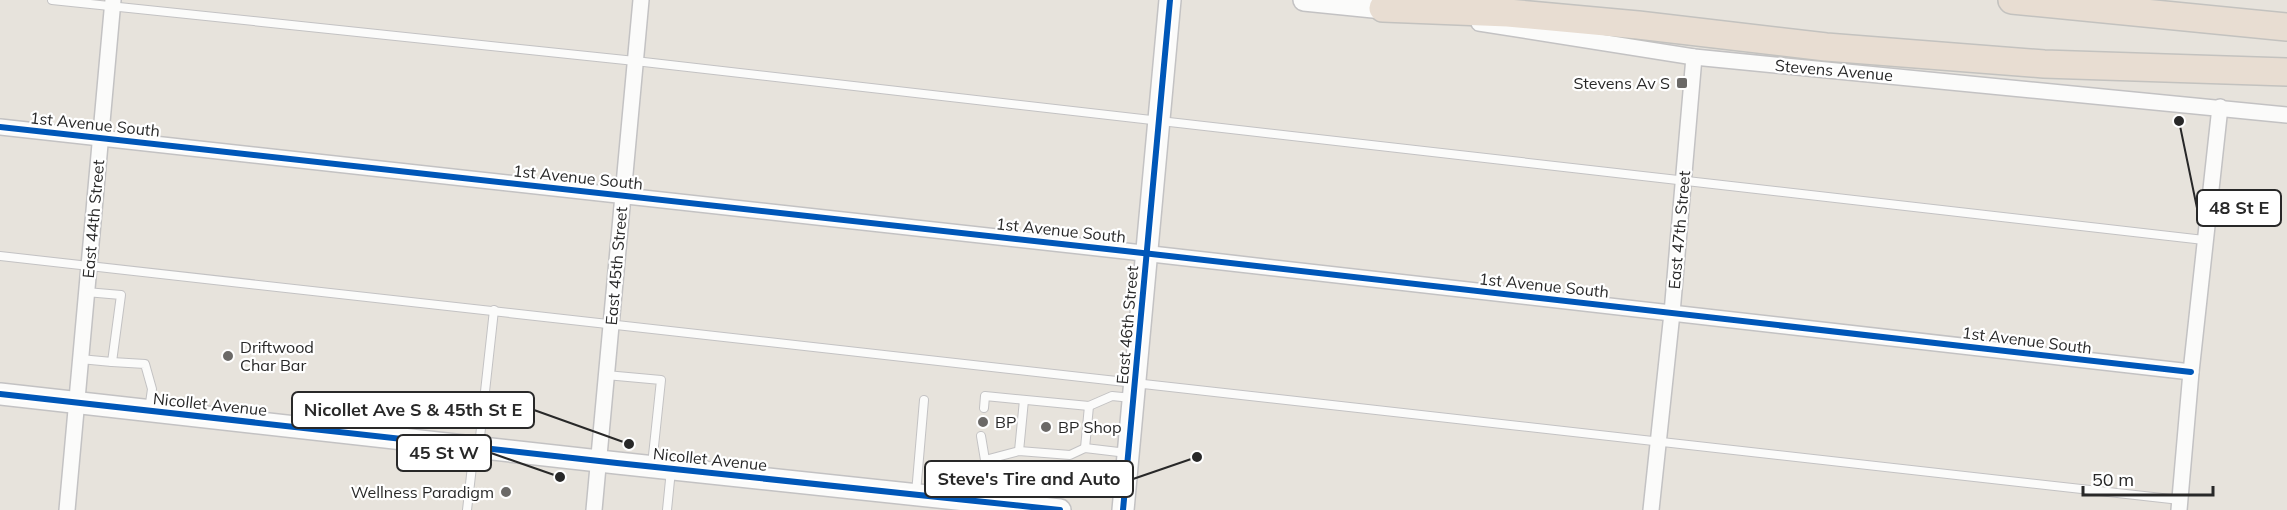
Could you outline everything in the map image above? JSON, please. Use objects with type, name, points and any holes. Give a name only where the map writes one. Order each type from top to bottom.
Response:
[{"type":"highway","points":[[2012,0],[2284,27]]},
{"type":"highway","points":[[2148,0],[2284,27]]},
{"type":"highway","points":[[1383,8],[1508,13],[1638,25],[1826,47],[2044,64],[2287,72]]},
{"type":"main road","name":"East 46th Street","points":[[1123,510],[1170,0]]},
{"type":"main road","points":[[1304,0],[1383,8]]},
{"type":"main road","name":"Nicollet Avenue","points":[[0,394],[1059,510]]},
{"type":"street","name":"East 45th Street","points":[[594,510],[641,0]]},
{"type":"street","name":"East 44th Street","points":[[67,510],[113,3]]},
{"type":"street","name":"Stevens Avenue","points":[[1383,8],[1694,57],[2287,115]]},
{"type":"street","name":"East 47th Street","points":[[1651,510],[1672,313],[1694,57]]},
{"type":"street","points":[[2180,505],[2204,240],[2220,107]]},
{"type":"street","name":"1st Avenue South","points":[[0,127],[1147,253],[2191,372]]},
{"type":"lane","points":[[52,0],[113,3],[635,61],[2204,240]]},
{"type":"lane","points":[[0,256],[611,323],[1134,390],[1657,441],[2180,505]]},
{"type":"lane","points":[[86,292],[121,295],[112,362]]},
{"type":"lane","points":[[467,510],[494,310]]},
{"type":"lane","points":[[80,359],[145,364],[152,389],[149,410]]},
{"type":"lane","points":[[606,375],[661,380],[662,468],[667,510]]},
{"type":"lane","points":[[984,408],[985,396],[1089,406],[1134,390]]},
{"type":"lane","points":[[916,494],[924,400]]},
{"type":"lane","points":[[1019,451],[1024,400]]},
{"type":"lane","points":[[1085,448],[1089,406]]},
{"type":"lane","points":[[981,436],[986,460],[981,501]]},
{"type":"lane","points":[[986,460],[1019,451],[1070,455],[1085,448],[1129,453]]},
{"type":"cycle path","points":[[1123,510],[1170,0]]},
{"type":"cycle path","points":[[0,127],[2191,372]]},
{"type":"cycle path","points":[[0,394],[1060,510]]},
{"type":"place","name":"Stevens Av S","points":[[1682,83]]},
{"type":"place","name":"48 St E","points":[[2179,121]]},
{"type":"place","name":"Driftwood Char Bar","points":[[228,356]]},
{"type":"place","name":"BP","points":[[983,422]]},
{"type":"place","name":"BP Shop","points":[[1046,427]]},
{"type":"place","name":"Nicollet Ave S & 45th St E","points":[[629,444]]},
{"type":"place","name":"Steve's Tire and Auto","points":[[1197,457]]},
{"type":"place","name":"45 St W","points":[[560,477]]},
{"type":"place","name":"Wellness Paradigm","points":[[506,492]]}]
